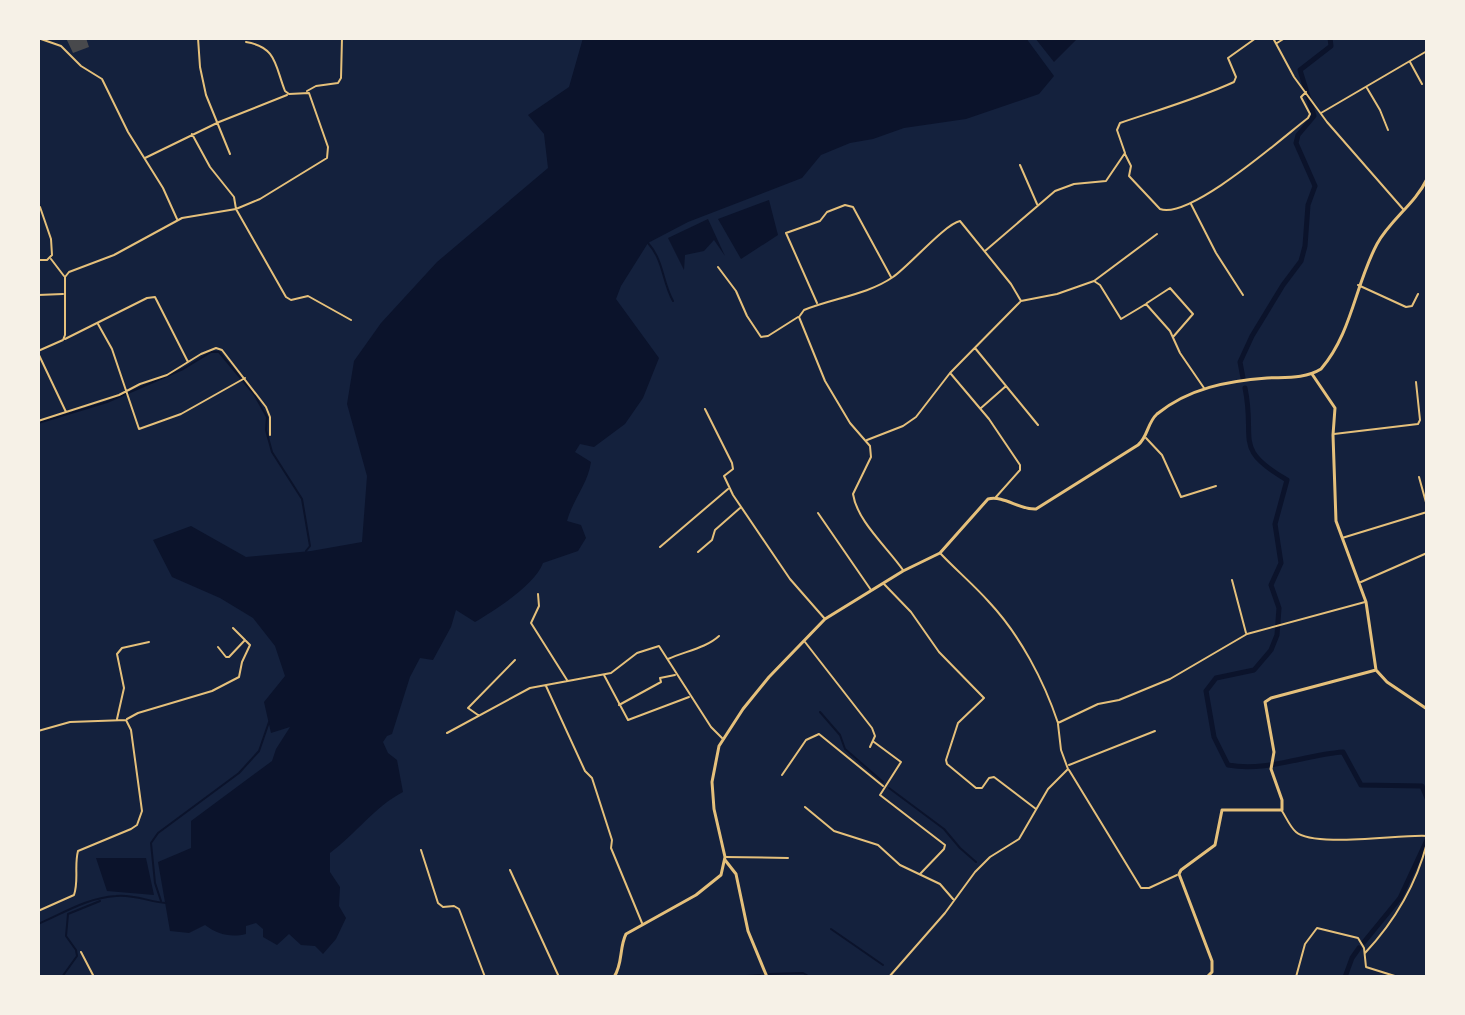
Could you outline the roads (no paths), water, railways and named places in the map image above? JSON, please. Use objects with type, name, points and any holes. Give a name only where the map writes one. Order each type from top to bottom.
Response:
[{"type":"main road","points":[[614,977],[624,938],[721,875],[725,859],[712,792],[717,751],[722,738],[769,677],[825,619],[903,571],[940,553],[988,499],[995,497],[1024,508],[1036,509],[1138,445],[1158,414],[1204,388],[1222,383],[1312,374],[1327,363],[1343,334],[1358,285],[1378,242],[1427,179]]},
{"type":"main road","points":[[1312,374],[1334,404],[1335,507],[1341,539],[1366,602],[1376,670],[1387,682],[1427,709]]},
{"type":"main road","points":[[1207,977],[1212,972],[1212,961],[1179,874],[1215,845],[1222,810],[1282,810],[1282,800],[1271,773],[1274,745],[1265,702],[1376,670]]},
{"type":"main road","points":[[725,859],[736,874],[748,931],[767,977]]},
{"type":"street","points":[[38,38],[61,46],[81,66],[102,79],[178,220]]},
{"type":"street","points":[[198,38],[202,80],[230,154]]},
{"type":"street","points":[[145,158],[219,122],[289,94],[338,83],[341,78],[342,38]]},
{"type":"street","points":[[1256,38],[1228,58],[1236,77],[1234,82],[1198,98],[1120,123],[1117,130],[1131,165],[1129,176],[1160,209],[1168,211],[1191,204],[1308,118],[1309,111],[1301,97],[1306,92]]},
{"type":"street","points":[[1273,38],[1294,77],[1321,114],[1392,200],[1404,210]]},
{"type":"street","points":[[1276,43],[1285,38]]},
{"type":"street","points":[[246,42],[264,47],[270,53],[289,94]]},
{"type":"street","points":[[1321,114],[1427,51]]},
{"type":"street","points":[[1410,61],[1422,84]]},
{"type":"street","points":[[1367,87],[1388,130]]},
{"type":"street","points":[[63,340],[65,277],[69,272],[114,255],[178,220],[236,209],[260,199],[327,158],[328,147],[312,98],[306,92]]},
{"type":"street","points":[[192,134],[210,167],[234,197],[236,209],[286,297],[291,300],[308,296],[351,320]]},
{"type":"street","points":[[985,251],[1024,220],[1046,197],[1066,186],[1106,181],[1125,153]]},
{"type":"street","points":[[1020,165],[1038,205]]},
{"type":"street","points":[[1191,204],[1216,253],[1243,295]]},
{"type":"street","points":[[817,305],[786,233],[820,221],[827,212],[845,205],[853,207],[891,278]]},
{"type":"street","points":[[40,207],[51,239],[51,258],[65,277]]},
{"type":"street","points":[[718,267],[736,291],[761,337],[768,336],[799,317],[804,310],[837,297],[859,293],[891,278],[957,221],[985,251],[1021,301]]},
{"type":"street","points":[[866,441],[910,422],[950,373],[1021,301],[1057,294],[1094,281],[1157,234]]},
{"type":"street","points":[[38,260],[51,258]]},
{"type":"street","points":[[1094,281],[1100,285],[1121,319],[1170,288],[1193,314],[1173,337]]},
{"type":"street","points":[[1358,285],[1406,307],[1412,306],[1418,294]]},
{"type":"street","points":[[38,295],[64,293]]},
{"type":"street","points":[[67,413],[38,351],[147,298],[155,297],[189,363]]},
{"type":"street","points":[[1146,304],[1173,337],[1204,388]]},
{"type":"street","points":[[799,317],[825,381],[850,423],[870,446],[871,457],[853,494],[854,499],[903,571]]},
{"type":"street","points":[[98,324],[112,349],[139,429],[181,414],[245,378]]},
{"type":"street","points":[[38,421],[95,405],[216,348],[222,350],[266,407],[270,417],[270,435]]},
{"type":"street","points":[[974,348],[1038,425]]},
{"type":"street","points":[[950,373],[1015,454],[1020,465],[1020,470],[998,498],[995,497]]},
{"type":"street","points":[[1333,435],[1418,424],[1416,382]]},
{"type":"street","points":[[980,409],[1006,386]]},
{"type":"street","points":[[705,409],[732,463],[733,469],[724,476],[729,488],[790,579],[825,619]]},
{"type":"street","points":[[1145,438],[1162,455],[1181,497],[1216,486]]},
{"type":"street","points":[[1419,477],[1427,506]]},
{"type":"street","points":[[660,547],[729,488]]},
{"type":"street","points":[[698,552],[712,540],[715,530],[741,507]]},
{"type":"street","points":[[1341,539],[1427,512]]},
{"type":"street","points":[[818,513],[871,591]]},
{"type":"street","points":[[940,553],[988,600],[1016,638],[1051,702],[1058,723],[1061,750],[1068,767],[1141,888],[1149,888],[1179,874]]},
{"type":"street","points":[[1359,583],[1427,553]]},
{"type":"street","points":[[1232,580],[1247,634]]},
{"type":"street","points":[[883,583],[911,612],[939,652],[984,698],[958,723],[946,763],[976,788],[982,788],[989,778],[994,777],[1036,809]]},
{"type":"street","points":[[538,594],[539,606],[531,623],[568,681]]},
{"type":"street","points":[[1058,723],[1098,704],[1119,700],[1170,679],[1247,634],[1366,602]]},
{"type":"street","points":[[38,731],[70,722],[126,720],[138,713],[196,697],[234,681],[250,648],[246,639],[233,628]]},
{"type":"street","points":[[667,659],[693,647],[708,645],[719,636]]},
{"type":"street","points":[[218,647],[229,657],[246,639]]},
{"type":"street","points":[[804,641],[872,728],[875,736],[870,747]]},
{"type":"street","points":[[117,720],[124,688],[117,654],[122,648],[149,642]]},
{"type":"street","points":[[447,733],[524,691],[545,684],[604,675],[617,670],[637,653],[656,646],[661,647],[690,696],[722,738]]},
{"type":"street","points":[[479,716],[468,708],[515,660]]},
{"type":"street","points":[[604,675],[628,720],[690,696]]},
{"type":"street","points":[[619,705],[661,682],[660,678],[676,675]]},
{"type":"street","points":[[545,684],[585,771],[592,778],[612,840],[611,848],[643,924]]},
{"type":"street","points":[[38,911],[74,895],[78,851],[131,829],[141,819],[137,769],[131,730],[126,720]]},
{"type":"street","points":[[889,977],[990,857],[1019,839],[1048,789],[1068,767],[1155,731]]},
{"type":"street","points":[[782,775],[806,740],[819,734],[883,787]]},
{"type":"street","points":[[874,742],[901,762],[880,795],[945,845],[920,874]]},
{"type":"street","points":[[805,807],[834,831],[878,845],[900,865],[940,884],[954,900]]},
{"type":"street","points":[[1282,810],[1300,835],[1362,840],[1402,835],[1427,836]]},
{"type":"street","points":[[1364,953],[1409,893],[1420,870],[1427,843]]},
{"type":"street","points":[[421,850],[438,903],[443,907],[459,909],[485,977]]},
{"type":"street","points":[[725,859],[788,858]]},
{"type":"street","points":[[510,870],[559,977]]},
{"type":"street","points":[[1296,977],[1305,944],[1317,928],[1358,938],[1366,967],[1398,977]]},
{"type":"street","points":[[81,952],[94,977]]},
{"type":"street","points":[[1212,972],[1218,977]]},
{"type":"water","points":[[583,38],[1026,38],[1054,76],[1039,94],[966,119],[904,128],[850,143],[821,155],[802,178],[688,222],[648,243],[616,299],[659,358],[643,398],[625,424],[594,447],[580,444],[575,452],[591,462],[567,521],[581,525],[586,538],[578,551],[543,563],[523,588],[475,622],[456,610],[451,627],[433,660],[420,658],[410,677],[392,734],[383,742],[388,753],[397,760],[403,792],[383,805],[330,853],[330,872],[340,887],[339,906],[346,918],[336,939],[323,954],[315,946],[301,945],[289,934],[277,945],[263,937],[263,929],[256,923],[246,926],[246,934],[235,936],[214,931],[205,925],[189,933],[170,931],[158,862],[191,848],[191,821],[272,761],[290,727],[271,733],[264,702],[285,676],[275,646],[253,618],[220,598],[172,577],[153,540],[191,526],[246,557],[362,542],[367,476],[347,404],[354,361],[381,323],[437,262],[548,168],[544,134],[528,115],[569,87]]},
{"type":"water","points":[[1035,38],[1078,38],[1054,62]]},
{"type":"water","points":[[769,200],[778,235],[741,259],[718,219]]},
{"type":"water","points":[[708,219],[725,256],[714,240],[704,251],[685,255],[684,270],[668,238]]},
{"type":"water","points":[[96,858],[146,858],[154,895],[107,891]]},
{"type":"waterway","points":[[1243,378],[1240,362],[1252,336],[1301,261],[1305,246],[1308,205],[1315,186],[1296,143],[1298,135],[1314,116],[1300,70],[1331,46],[1330,38]]},
{"type":"waterway","points":[[648,243],[657,257],[673,301]]},
{"type":"waterway","points":[[38,423],[107,402],[183,369],[211,352],[219,352],[254,394],[267,417],[266,430],[272,452],[302,499],[310,546],[306,551]]},
{"type":"waterway","points":[[1245,388],[1252,451],[1259,460],[1287,480],[1275,524],[1281,563],[1271,585],[1279,608],[1277,635],[1271,650],[1254,670],[1216,678],[1206,691],[1214,737],[1228,765],[1271,765],[1343,752],[1361,785],[1422,786],[1427,798]]},
{"type":"waterway","points":[[820,712],[840,735],[845,749],[883,782]]},
{"type":"waterway","points":[[161,901],[155,883],[151,843],[158,833],[239,773],[259,751],[269,722]]},
{"type":"waterway","points":[[889,788],[944,829],[976,862]]},
{"type":"waterway","points":[[1364,942],[1400,898],[1427,840]]},
{"type":"waterway","points":[[38,924],[105,897],[129,896],[166,903]]},
{"type":"waterway","points":[[62,977],[77,956],[66,936],[68,914],[100,901]]},
{"type":"waterway","points":[[831,929],[883,965]]},
{"type":"waterway","points":[[1345,977],[1359,948]]},
{"type":"waterway","points":[[769,974],[803,973],[810,977]]},
{"type":"waterway","points":[[732,977],[760,975]]}]
